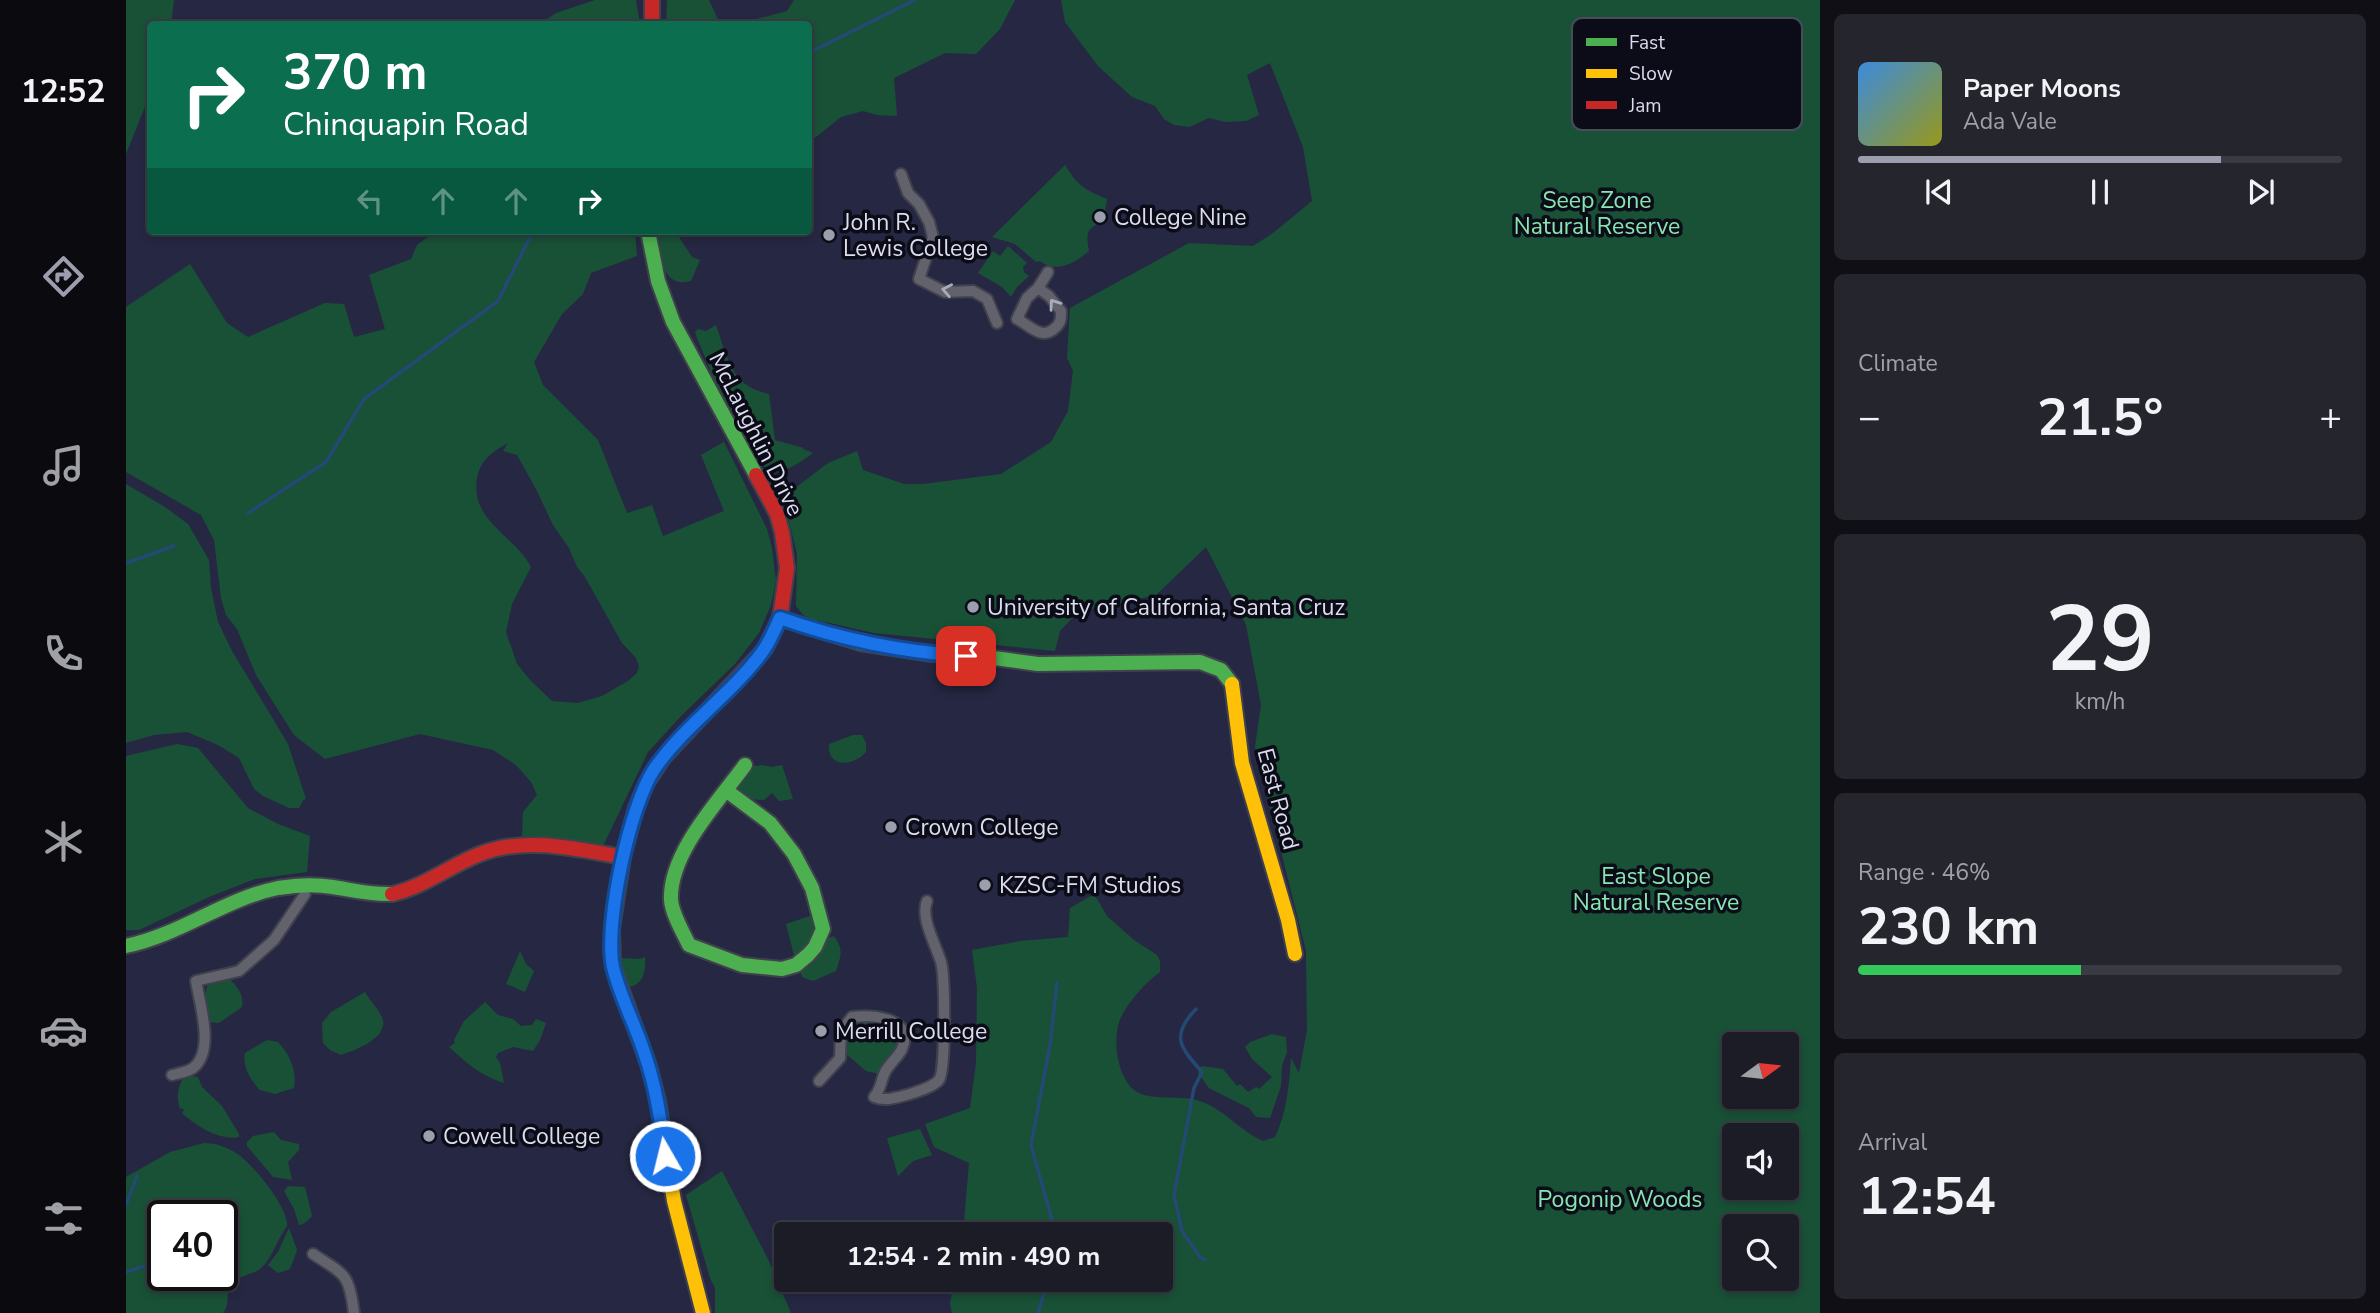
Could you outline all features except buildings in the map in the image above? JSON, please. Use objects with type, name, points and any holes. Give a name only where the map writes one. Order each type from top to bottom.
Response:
[{"type":"street","points":[[652,0],[652,21]]},
{"type":"street","points":[[901,174],[908,192],[919,204],[929,222],[933,237],[919,279],[945,292],[972,291],[987,299],[996,323]]},
{"type":"street","name":"McLaughlin Drive","points":[[649,235],[657,281],[673,322],[777,514],[788,568],[780,618],[765,649],[654,770],[636,807],[624,857],[612,929],[613,966],[656,1094],[671,1188],[703,1313]]},
{"type":"street","points":[[1038,288],[1059,306],[1061,318],[1051,332],[1039,333],[1017,319],[1027,298],[1038,288],[1048,272]]},
{"type":"street","name":"East Road","points":[[780,618],[860,643],[932,654],[987,657],[1038,664],[1183,661],[1210,664],[1230,678],[1242,763],[1288,920],[1295,954]]},
{"type":"street","points":[[727,791],[770,823],[794,854],[812,888],[823,929],[815,947],[796,965],[782,969],[742,965],[689,945],[674,915],[671,903],[672,877],[684,848],[745,765]]},
{"type":"street","points":[[126,946],[179,930],[265,891],[313,886],[379,894],[398,892],[427,882],[480,853],[502,847],[531,845],[624,857]]},
{"type":"street","points":[[172,1075],[191,1070],[197,1065],[207,1042],[196,981],[239,971],[274,940],[305,894]]},
{"type":"street","points":[[819,1081],[840,1058],[841,1031],[852,1017],[867,1016],[898,1023],[904,1042],[901,1051],[887,1068],[874,1097],[886,1100],[919,1091],[937,1082],[943,1073],[944,976],[925,919],[924,908],[927,901]]},
{"type":"street","points":[[313,1254],[345,1275],[352,1294],[354,1313]]},
{"type":"shaded area","name":"University of California, Santa Cruz","points":[[126,0],[1820,0],[1820,982],[1260,1239],[1244,1313],[126,1313]]},
{"type":"green space","points":[[126,0],[174,0],[171,21],[147,21],[146,104],[126,154]]},
{"type":"green space","points":[[595,0],[636,0],[640,21],[544,21],[556,13]]},
{"type":"green space","points":[[667,0],[709,0],[719,21],[666,21]]},
{"type":"green space","points":[[794,0],[1015,0],[1000,29],[976,54],[945,53],[894,78],[897,116],[863,111],[841,117],[812,139],[812,21],[749,21],[787,11]]},
{"type":"green space","points":[[1061,0],[1820,0],[1820,1313],[952,1313],[952,1292],[1173,1292],[1173,1222],[964,1222],[969,1163],[934,1147],[925,1124],[970,1108],[976,1063],[977,988],[972,950],[1020,941],[1068,937],[1070,908],[1094,894],[1107,916],[1134,940],[1157,955],[1160,961],[1160,972],[1133,999],[1118,1026],[1118,1060],[1126,1081],[1141,1094],[1205,1103],[1263,1141],[1275,1137],[1279,1128],[1287,1098],[1291,1058],[1299,1073],[1307,1030],[1306,951],[1255,747],[1261,705],[1246,625],[1206,547],[1156,595],[1078,612],[1060,631],[1055,651],[874,633],[812,619],[803,615],[796,606],[797,554],[787,513],[786,495],[828,463],[857,451],[863,470],[904,484],[1001,474],[1051,442],[1068,411],[1073,371],[1067,358],[1070,308],[1189,243],[1253,246],[1312,201],[1303,147],[1270,63],[1247,75],[1259,115],[1246,121],[1225,122],[1209,118],[1189,127],[1174,125],[1164,119],[1155,106],[1132,97],[1098,66],[1065,22]]},
{"type":"green space","points":[[1065,165],[1083,186],[1107,199],[1104,218],[1091,228],[1088,234],[1089,251],[1072,263],[1053,267],[1036,262],[1015,244],[992,237]]},
{"type":"green space","points":[[431,235],[635,235],[637,256],[591,273],[583,294],[562,314],[534,362],[543,385],[598,440],[627,513],[652,505],[663,536],[724,511],[701,455],[724,442],[767,529],[776,581],[771,605],[759,633],[735,664],[648,752],[603,846],[522,836],[523,812],[537,795],[531,782],[516,765],[493,750],[420,734],[325,759],[294,735],[256,675],[237,629],[226,615],[221,598],[214,540],[201,515],[126,472],[126,307],[190,264],[227,323],[248,337],[325,303],[344,304],[354,337],[385,329],[369,275],[411,259],[417,245]],"holes":[[[508,443],[503,451],[517,455],[577,567],[622,643],[636,658],[639,666],[637,673],[628,681],[602,696],[578,703],[552,701],[517,664],[506,632],[512,604],[531,567],[487,517],[480,506],[477,493],[479,471],[492,453]]]},
{"type":"green space","points":[[659,235],[678,235],[692,257],[700,260],[691,281],[681,282],[673,280],[668,274],[662,259]]},
{"type":"green space","points":[[1008,246],[1027,263],[1023,267],[1029,276],[1011,297],[1002,287],[978,273],[993,251],[1000,256]]},
{"type":"green space","points":[[716,325],[732,369],[738,377],[756,390],[769,394],[775,440],[813,453],[782,471],[770,472],[761,462],[714,379],[695,332],[698,329],[706,331]]},
{"type":"green space","points":[[126,484],[188,524],[209,560],[218,622],[232,651],[288,744],[306,799],[299,808],[289,808],[263,796],[254,789],[239,758],[218,745],[187,732],[154,735],[126,743]]},
{"type":"green space","points":[[853,735],[862,735],[866,752],[848,762],[842,763],[832,758],[829,744]]},
{"type":"green space","points":[[177,744],[198,748],[248,808],[278,824],[310,836],[307,872],[255,879],[139,930],[126,930],[126,756]]},
{"type":"green space","points":[[782,765],[793,799],[779,801],[772,793],[764,800],[747,799],[738,789],[737,781],[747,767]]},
{"type":"green space","points":[[813,915],[817,930],[801,956],[794,955],[786,924]]},
{"type":"green space","points":[[834,936],[841,953],[836,971],[813,981],[802,977],[799,967],[825,939]]},
{"type":"green space","points":[[520,951],[526,964],[534,971],[525,992],[506,984]]},
{"type":"green space","points":[[645,957],[645,968],[640,981],[627,987],[620,958]]},
{"type":"green space","points":[[219,979],[229,979],[235,985],[241,995],[242,1007],[219,1023],[209,1022],[205,1003],[206,989],[208,984]]},
{"type":"green space","points":[[365,992],[382,1017],[383,1027],[380,1033],[368,1043],[347,1053],[341,1055],[330,1050],[323,1043],[322,1023],[331,1012]]},
{"type":"green space","points":[[485,1002],[498,1015],[513,1019],[521,1026],[532,1025],[536,1019],[546,1023],[533,1051],[513,1047],[498,1053],[496,1057],[504,1083],[475,1068],[449,1047],[455,1043],[464,1021]]},
{"type":"green space","points":[[857,1020],[895,1025],[901,1045],[880,1074],[866,1071],[845,1053],[846,1028]]},
{"type":"green space","points":[[1272,1034],[1286,1037],[1287,1052],[1282,1066],[1281,1086],[1270,1118],[1256,1117],[1249,1108],[1209,1088],[1198,1073],[1201,1066],[1223,1069],[1237,1086],[1240,1084],[1248,1092],[1256,1087],[1259,1089],[1272,1077],[1252,1059],[1245,1047],[1250,1042]]},
{"type":"green space","points":[[267,1040],[278,1042],[286,1052],[293,1069],[294,1088],[275,1094],[260,1090],[251,1078],[246,1068],[245,1053]]},
{"type":"green space","points":[[191,1076],[198,1077],[202,1087],[222,1106],[239,1137],[224,1137],[209,1131],[182,1113],[184,1110],[180,1109],[178,1102],[179,1087],[182,1080]]},
{"type":"green space","points":[[920,1129],[932,1155],[913,1161],[898,1176],[887,1138]]},
{"type":"green space","points":[[274,1132],[281,1140],[299,1144],[299,1150],[288,1162],[292,1180],[273,1177],[247,1146],[253,1136]]},
{"type":"green space","points":[[204,1143],[225,1147],[243,1158],[260,1176],[282,1208],[287,1226],[264,1265],[238,1279],[238,1200],[147,1200],[147,1291],[229,1291],[226,1306],[223,1313],[126,1313],[126,1177],[170,1152]]},
{"type":"green space","points":[[722,1171],[769,1261],[774,1273],[774,1292],[782,1292],[791,1313],[715,1313],[715,1288],[686,1195]]},
{"type":"green space","points":[[288,1186],[305,1187],[312,1216],[301,1225],[284,1191]]},
{"type":"green space","points":[[289,1228],[297,1250],[290,1269],[278,1273],[268,1265],[278,1252]]},
{"type":"waterway","points":[[812,51],[915,0]]},
{"type":"waterway","points":[[248,513],[326,462],[364,399],[498,301],[531,235]]},
{"type":"waterway","points":[[126,563],[174,546]]},
{"type":"waterway","points":[[1053,1222],[1031,1145],[1050,1045],[1057,983]]},
{"type":"waterway","points":[[1196,1009],[1183,1027],[1181,1041],[1202,1072],[1194,1088],[1174,1195],[1182,1231],[1205,1260]]},
{"type":"waterway","points":[[126,1205],[137,1176]]},
{"type":"waterway","points":[[126,1272],[147,1265]]},
{"type":"waterway","points":[[1038,1313],[1044,1292]]},
{"type":"traffic: fast","points":[[649,235],[658,281],[673,322],[756,475]]},
{"type":"traffic: fast","points":[[780,618],[860,643],[932,654],[987,657],[1038,664],[1200,662],[1221,670],[1232,684]]},
{"type":"traffic: fast","points":[[727,791],[770,823],[794,854],[812,888],[823,929],[815,947],[796,965],[782,969],[742,965],[689,945],[672,905],[672,882],[686,846],[745,765]]},
{"type":"traffic: fast","points":[[126,946],[165,934],[239,900],[278,888],[319,885],[392,894]]},
{"type":"traffic: slow","points":[[1232,684],[1242,763],[1288,920],[1295,954]]},
{"type":"traffic: slow","points":[[636,808],[623,857],[612,929],[613,966],[649,1066],[658,1101],[674,1201],[703,1313]]},
{"type":"traffic: jam","points":[[652,0],[652,21]]},
{"type":"traffic: jam","points":[[636,808],[646,784],[663,758],[765,649],[780,618],[787,568],[782,532],[777,514],[756,475]]},
{"type":"traffic: jam","points":[[392,894],[404,891],[480,854],[515,846],[551,846],[623,857]]},
{"type":"place","name":"College Nine","points":[[1100,217]]},
{"type":"place","name":"John R. Lewis College","points":[[829,235]]},
{"type":"place","name":"University of California, Santa Cruz","points":[[973,607]]},
{"type":"place","name":"Crown College","points":[[891,827]]},
{"type":"place","name":"KZSC-FM Studios","points":[[985,885]]},
{"type":"place","name":"Merrill College","points":[[821,1031]]},
{"type":"place","name":"Cowell College","points":[[429,1136]]},
{"type":"route","points":[[665,1156],[658,1101],[649,1066],[620,990],[611,946],[614,913],[632,819],[654,770],[677,742],[752,665],[765,649],[780,618],[860,643],[897,650],[966,656]]},
{"type":"park label","name":"Seep Zone Natural Reserve","points":[[1597,213]]},
{"type":"park label","name":"East Slope Natural Reserve","points":[[1656,889]]},
{"type":"park label","name":"Pogonip Woods","points":[[1620,1199]]}]
